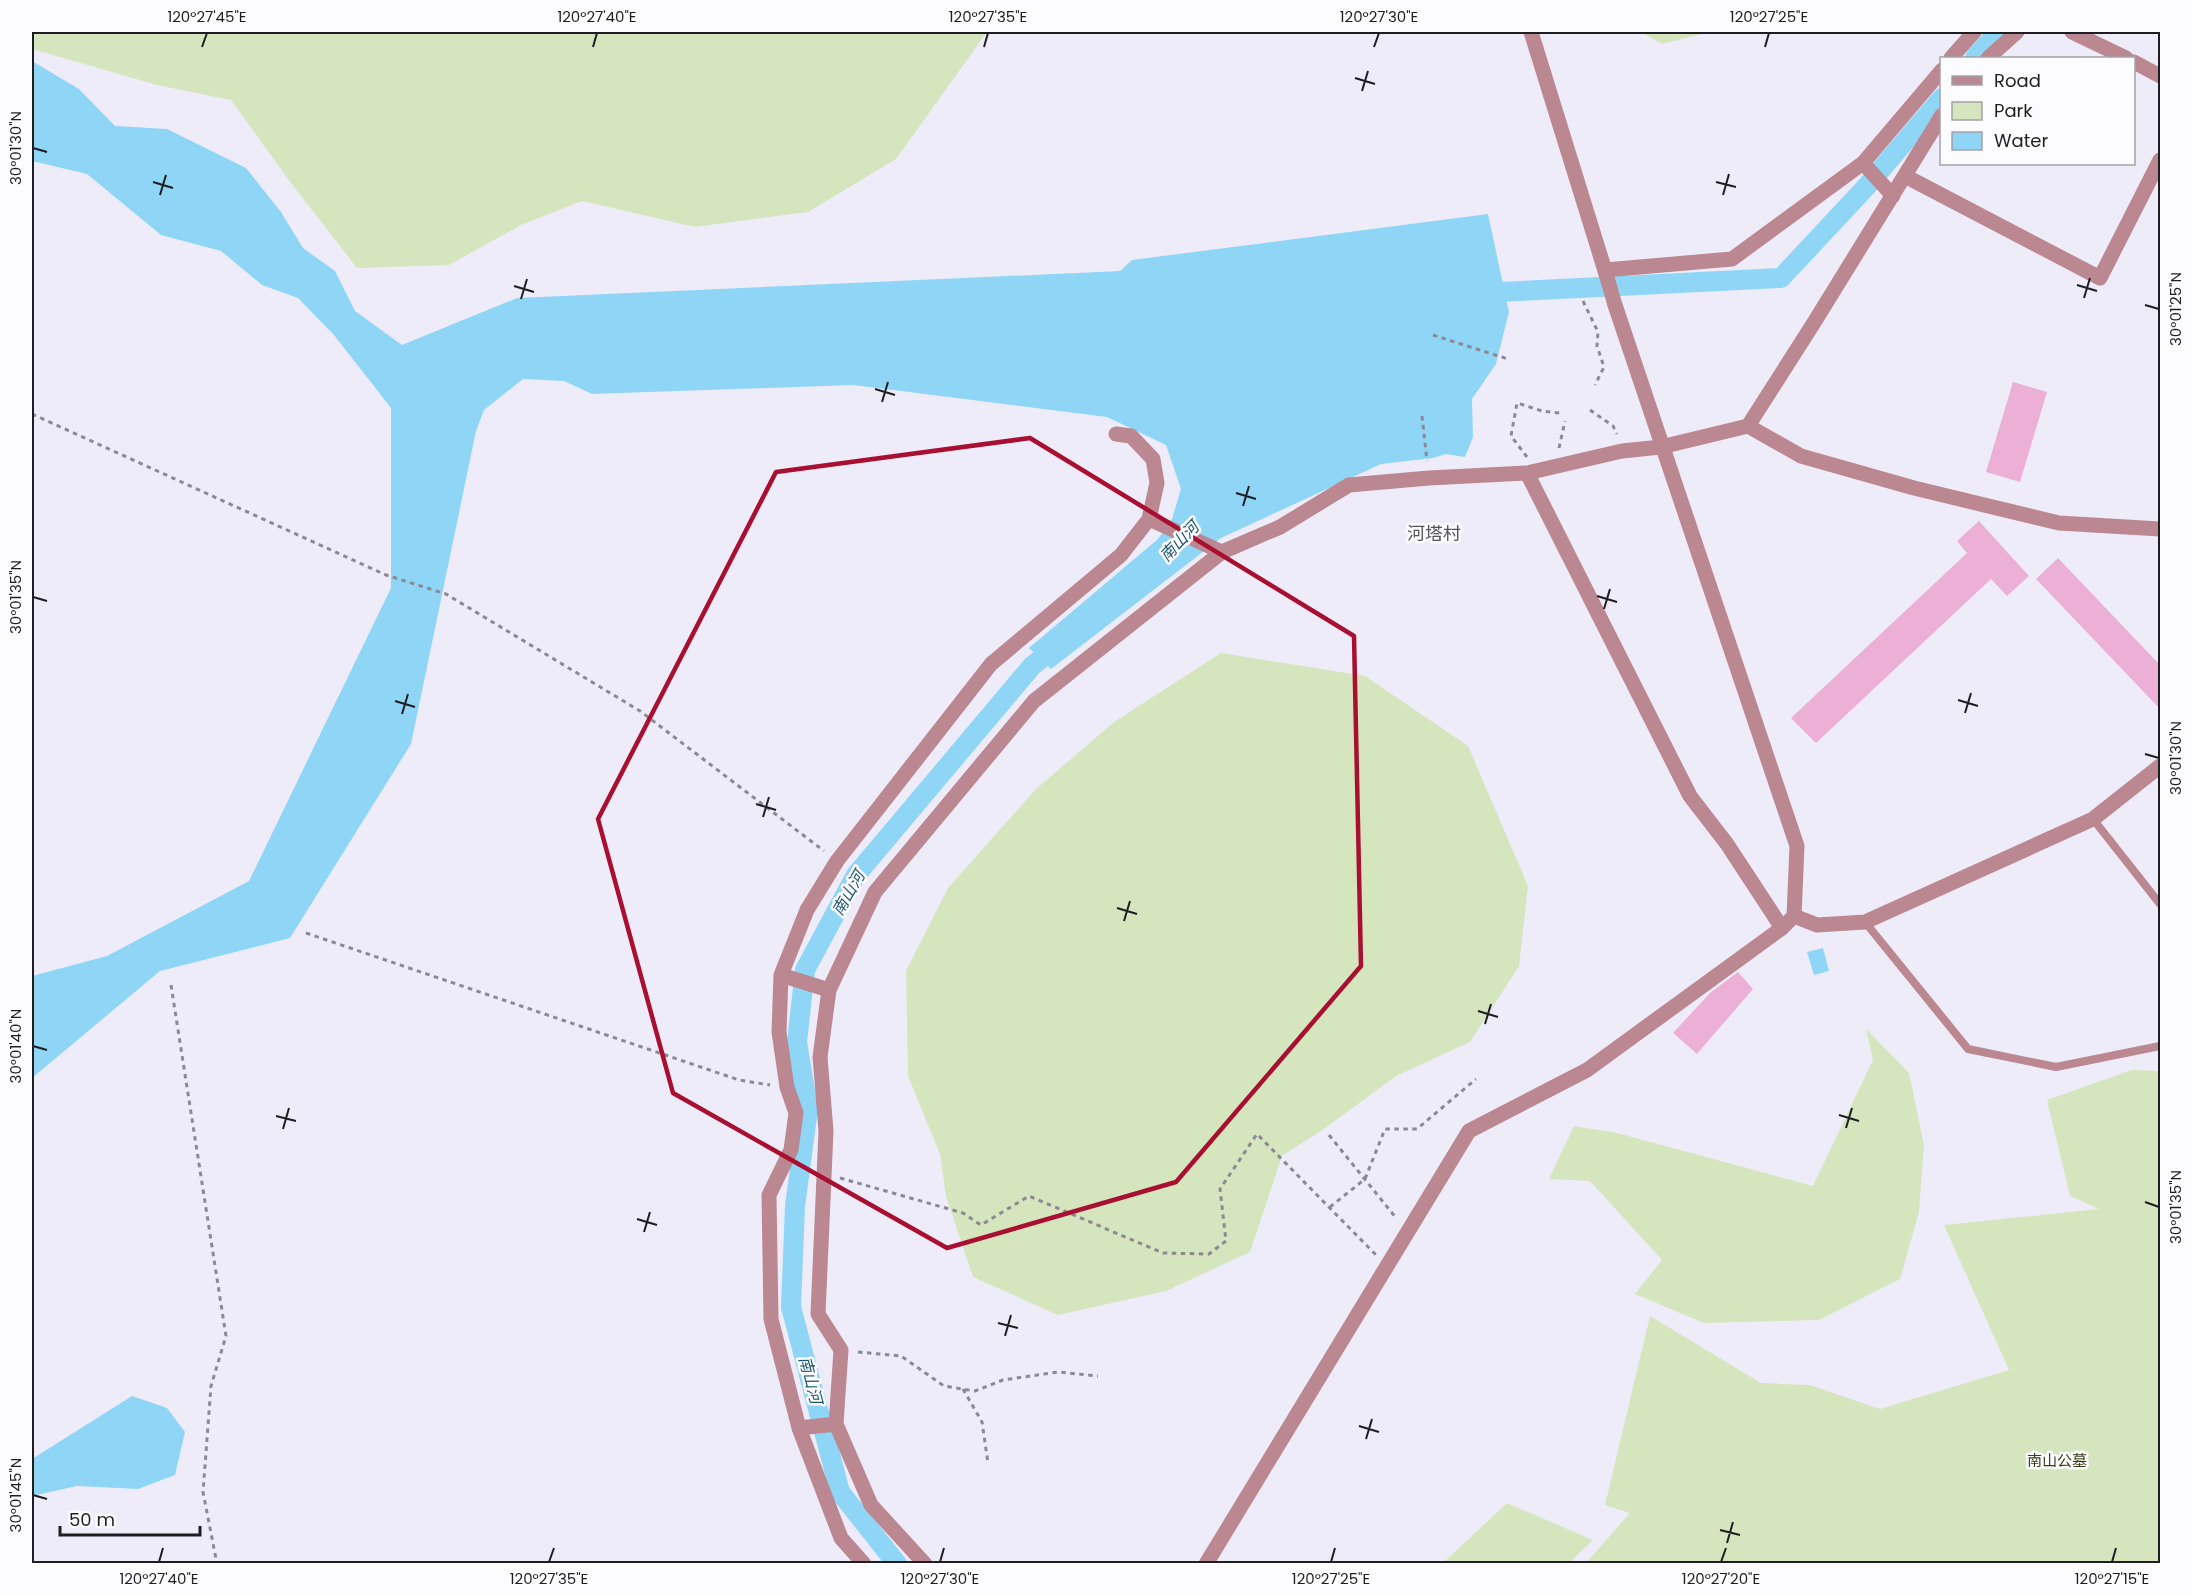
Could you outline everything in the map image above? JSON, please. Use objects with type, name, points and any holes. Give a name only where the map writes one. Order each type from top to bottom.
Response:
[{"type":"street","points":[[1206,1563],[1469,1131],[1587,1070],[1782,928],[1794,916],[1797,846],[1661,447],[1531,32]]},
{"type":"street","points":[[1952,57],[1974,32]]},
{"type":"street","points":[[1989,57],[2017,32]]},
{"type":"street","points":[[2072,32],[2124,57]]},
{"type":"street","points":[[2135,63],[2160,76]]},
{"type":"street","points":[[1606,272],[1732,259],[1863,163],[1940,71]]},
{"type":"street","points":[[1748,426],[1940,118]]},
{"type":"street","points":[[1905,176],[2100,278],[2160,160]]},
{"type":"street","points":[[1863,163],[1893,196]]},
{"type":"street","points":[[925,1563],[871,1505],[836,1424],[841,1350],[818,1314],[826,1131],[820,1057],[829,990],[875,892],[1034,701],[1222,552],[1280,527],[1349,485],[1532,472],[1622,452],[1661,447],[1748,426],[1801,456],[1914,488],[2059,523],[2160,529]]},
{"type":"street","points":[[864,1563],[841,1538],[799,1428],[771,1319],[769,1195],[791,1150],[796,1113],[787,1087],[779,1032],[781,975],[807,910],[837,861],[991,664],[1121,555],[1149,519],[1157,483],[1153,459],[1131,436],[1116,434]]},
{"type":"street","points":[[1532,472],[1690,796],[1727,844],[1782,928]]},
{"type":"street","points":[[1149,519],[1222,552]]},
{"type":"street","points":[[1794,916],[1817,925],[1864,922],[2093,819],[2160,766]]},
{"type":"street","points":[[781,975],[829,990]]},
{"type":"street","points":[[799,1428],[836,1424]]},
{"type":"lane","points":[[2093,819],[2160,904]]},
{"type":"lane","points":[[1864,922],[1968,1049],[2056,1067],[2160,1046]]},
{"type":"path","points":[[1583,301],[1598,332],[1597,346],[1604,367],[1595,385]]},
{"type":"path","points":[[1433,335],[1508,359]]},
{"type":"path","points":[[1532,472],[1511,436],[1517,404],[1560,413]]},
{"type":"path","points":[[1590,410],[1613,426],[1622,452]]},
{"type":"path","points":[[32,414],[386,575],[446,594],[640,711],[837,861]]},
{"type":"path","points":[[1422,416],[1429,478]]},
{"type":"path","points":[[1554,467],[1565,421]]},
{"type":"path","points":[[306,933],[739,1080],[787,1087]]},
{"type":"path","points":[[171,985],[226,1336],[211,1386],[203,1492],[217,1563]]},
{"type":"path","points":[[1329,1207],[1365,1179],[1385,1129],[1417,1129],[1476,1079]]},
{"type":"path","points":[[824,1174],[963,1213],[981,1225],[1029,1196],[1163,1253],[1209,1254],[1226,1241],[1220,1189],[1257,1134],[1387,1266]]},
{"type":"path","points":[[1329,1135],[1408,1232]]},
{"type":"path","points":[[841,1350],[901,1356],[944,1386],[975,1391],[1003,1380],[1058,1372],[1098,1376]]},
{"type":"path","points":[[963,1389],[982,1422],[988,1462]]},
{"type":"highlighted area","points":[[1030,438],[1354,636],[1361,966],[1176,1182],[947,1248],[673,1093],[598,819],[776,472]]},
{"type":"green space","points":[[32,32],[987,32],[896,159],[808,212],[695,227],[582,201],[521,225],[449,265],[357,268],[291,183],[231,100],[157,85],[32,49]]},
{"type":"green space","points":[[1641,32],[1710,32],[1662,44]]},
{"type":"green space","points":[[1221,653],[1365,676],[1468,746],[1528,886],[1519,966],[1470,1042],[1396,1076],[1321,1131],[1282,1156],[1250,1252],[1166,1291],[1058,1315],[973,1277],[946,1196],[940,1154],[908,1076],[906,971],[948,888],[1035,790],[1114,722]]},
{"type":"green space","points":[[1866,1029],[1909,1073],[1924,1145],[1919,1212],[1900,1279],[1819,1320],[1704,1323],[1635,1294],[1662,1260],[1590,1181],[1549,1179],[1574,1126],[1617,1133],[1813,1186],[1873,1060]]},
{"type":"green space","name":"南山公墓","points":[[2132,1070],[2160,1071],[2160,1563],[1586,1563],[1630,1513],[1605,1505],[1650,1316],[1761,1383],[1810,1385],[1880,1409],[2009,1370],[1944,1225],[2099,1209],[2070,1196],[2047,1100]]},
{"type":"green space","points":[[1507,1503],[1593,1540],[1569,1563],[1443,1563]]},
{"type":"water","points":[[32,61],[79,89],[115,126],[167,129],[246,168],[281,212],[303,248],[335,271],[355,311],[402,345],[517,298],[1120,271],[1132,260],[1488,214],[1509,312],[1496,364],[1472,399],[1473,437],[1465,457],[1446,454],[1433,458],[1381,464],[1221,538],[1051,669],[1029,648],[1158,539],[1172,519],[1181,489],[1166,445],[1107,417],[853,385],[592,394],[564,381],[523,379],[484,410],[476,431],[411,744],[290,938],[160,971],[32,1078],[32,976],[107,956],[249,881],[391,588],[391,408],[334,335],[298,298],[262,285],[221,251],[161,235],[87,174],[32,161]]},
{"type":"water","points":[[1823,948],[1829,971],[1814,975],[1807,952]]},
{"type":"water","points":[[132,1396],[167,1408],[185,1432],[175,1475],[138,1489],[77,1486],[32,1496],[32,1459]]},
{"type":"building","points":[[2013,382],[2047,392],[2020,482],[1986,472]]},
{"type":"building","points":[[1979,521],[2029,576],[2007,596],[1991,579],[1816,743],[1791,718],[1967,553],[1957,541]]},
{"type":"building","points":[[2058,558],[2160,665],[2160,709],[2036,579]]},
{"type":"building","points":[[1738,972],[1753,989],[1697,1054],[1673,1033],[1710,993]]},
{"type":"waterway","points":[[1976,57],[1998,32]]},
{"type":"waterway","points":[[1479,293],[1781,278],[1866,187],[1940,100]]},
{"type":"waterway","name":"南山河","points":[[897,1564],[840,1492],[791,1307],[795,1206],[808,1109],[797,1042],[805,970],[856,875],[1032,666],[1062,642]]},
{"type":"district","name":"河塔村","points":[[1434,534]]}]
